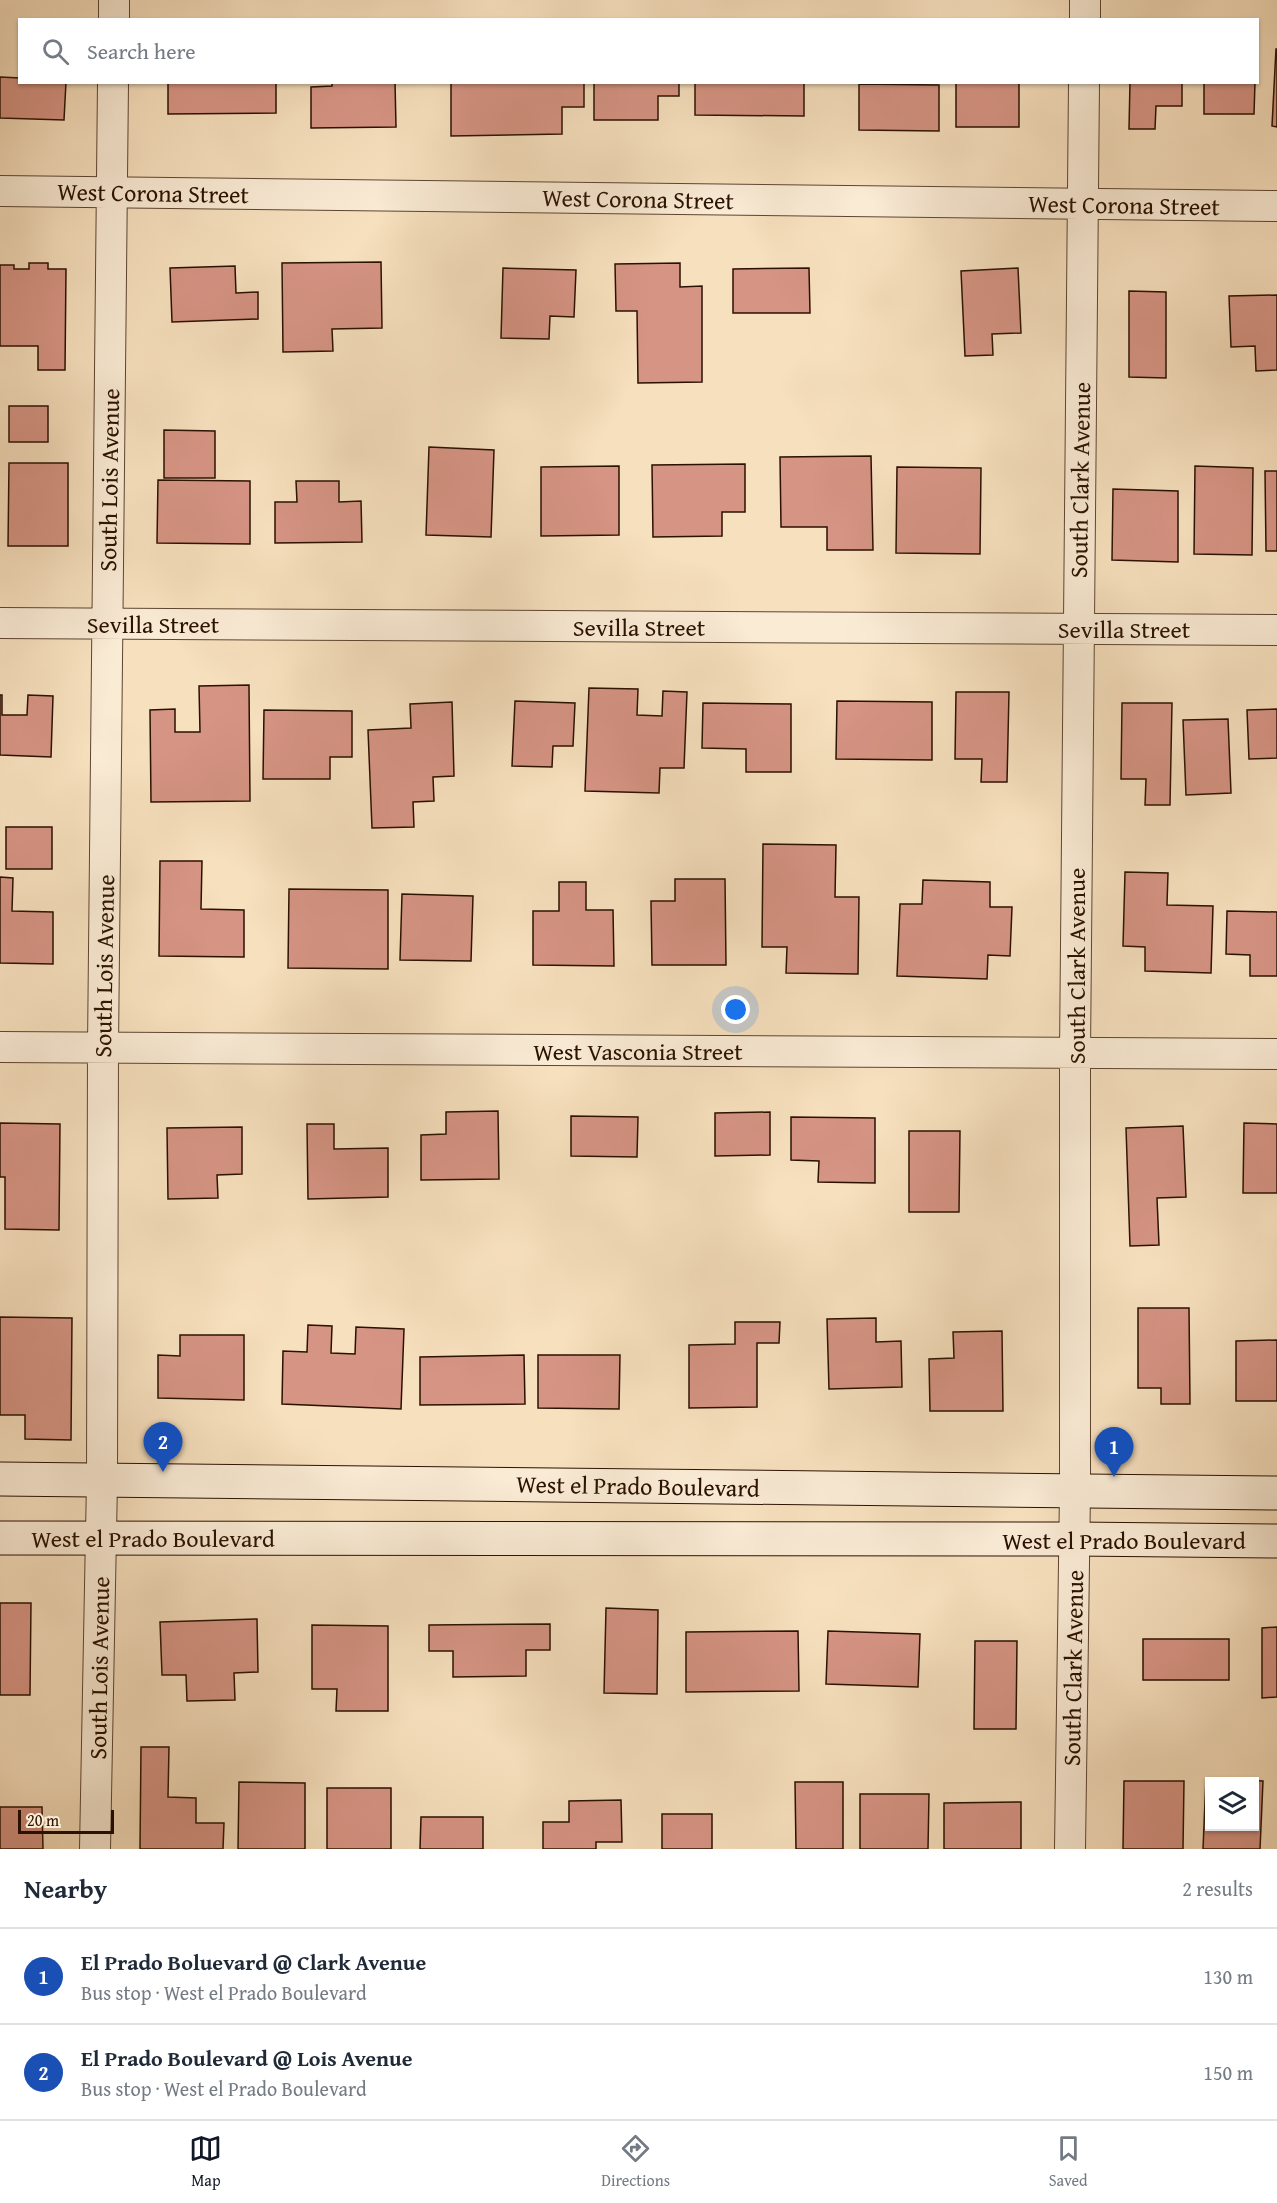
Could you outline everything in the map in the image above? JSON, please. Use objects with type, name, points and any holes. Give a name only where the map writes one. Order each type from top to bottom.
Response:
[{"type":"street","points":[[114,0],[114,18]]},
{"type":"street","points":[[1085,0],[1085,18]]},
{"type":"street","name":"South Lois Avenue","points":[[96,1849],[102,1481],[103,1047],[113,84]]},
{"type":"street","name":"South Clark Avenue","points":[[1070,1849],[1075,1539],[1075,1053],[1084,84]]},
{"type":"street","name":"West Corona Street","points":[[0,191],[1277,206]]},
{"type":"street","name":"Sevilla Street","points":[[0,623],[1277,630]]},
{"type":"street","name":"West Vasconia Street","points":[[0,1047],[1277,1054]]},
{"type":"street","name":"West el Prado Boulevard","points":[[0,1479],[1277,1493]]},
{"type":"street","points":[[586,1486],[586,1538]]},
{"type":"street","name":"West el Prado Boulevard","points":[[0,1538],[1277,1541]]},
{"type":"building","points":[[1277,49],[1277,127],[1272,126]]},
{"type":"building","points":[[0,77],[18,78],[18,84],[66,84],[64,120],[0,118]]},
{"type":"building","points":[[168,84],[276,84],[276,113],[168,114]]},
{"type":"building","points":[[332,84],[395,84],[396,127],[311,128],[311,87],[332,86]]},
{"type":"building","points":[[451,84],[584,84],[584,107],[562,107],[562,134],[451,136]]},
{"type":"building","points":[[594,84],[679,84],[679,96],[658,96],[658,120],[594,120]]},
{"type":"building","points":[[695,84],[804,84],[804,116],[695,115]]},
{"type":"building","points":[[859,84],[939,85],[939,131],[859,130]]},
{"type":"building","points":[[956,84],[1019,84],[1019,127],[956,127]]},
{"type":"building","points":[[1130,84],[1182,84],[1182,106],[1156,106],[1155,129],[1129,129]]},
{"type":"building","points":[[1204,84],[1255,84],[1254,114],[1204,114]]},
{"type":"building","points":[[381,262],[382,328],[332,329],[333,351],[283,352],[282,263]]},
{"type":"building","points":[[29,263],[48,263],[48,269],[66,269],[65,370],[38,370],[38,346],[0,346],[0,265],[14,265],[14,269],[29,269]]},
{"type":"building","points":[[680,263],[680,287],[702,286],[702,382],[638,383],[637,311],[616,311],[615,264]]},
{"type":"building","points":[[235,266],[236,293],[258,292],[258,319],[172,322],[170,268]]},
{"type":"building","points":[[503,268],[576,270],[574,317],[550,316],[549,339],[501,338]]},
{"type":"building","points":[[809,268],[810,313],[733,313],[733,269]]},
{"type":"building","points":[[1018,268],[1021,333],[992,334],[993,355],[965,356],[961,271]]},
{"type":"building","points":[[1129,291],[1166,292],[1166,378],[1129,377]]},
{"type":"building","points":[[1277,295],[1277,370],[1256,371],[1255,346],[1231,347],[1229,296]]},
{"type":"building","points":[[9,406],[48,406],[48,442],[9,442]]},
{"type":"building","points":[[164,430],[215,431],[215,478],[164,478]]},
{"type":"building","points":[[429,447],[494,450],[491,537],[426,535]]},
{"type":"building","points":[[871,456],[873,550],[827,550],[827,527],[781,527],[780,457]]},
{"type":"building","points":[[9,463],[68,463],[68,546],[8,546]]},
{"type":"building","points":[[745,464],[745,512],[722,512],[722,536],[653,537],[652,465]]},
{"type":"building","points":[[619,466],[619,535],[541,536],[541,467]]},
{"type":"building","points":[[1195,466],[1253,468],[1252,555],[1194,554]]},
{"type":"building","points":[[897,467],[981,468],[980,554],[896,553]]},
{"type":"building","points":[[1265,471],[1277,471],[1277,551],[1266,551]]},
{"type":"building","points":[[158,480],[250,481],[250,544],[157,543]]},
{"type":"building","points":[[296,481],[339,481],[339,502],[361,501],[362,542],[275,543],[275,502],[297,502]]},
{"type":"building","points":[[1113,489],[1178,491],[1178,562],[1112,560]]},
{"type":"building","points":[[249,685],[250,801],[151,802],[150,710],[175,709],[175,732],[200,732],[199,686]]},
{"type":"building","points":[[589,688],[638,689],[637,715],[662,716],[663,691],[687,692],[684,768],[660,768],[659,793],[585,791]]},
{"type":"building","points":[[956,692],[1009,692],[1007,782],[981,782],[982,759],[955,759]]},
{"type":"building","points":[[0,695],[2,695],[2,715],[27,715],[28,695],[53,696],[51,757],[0,755]]},
{"type":"building","points":[[515,701],[575,703],[573,746],[553,746],[552,767],[512,766]]},
{"type":"building","points":[[837,701],[932,702],[932,760],[836,759]]},
{"type":"building","points":[[452,702],[454,776],[433,777],[434,801],[413,802],[414,827],[372,828],[368,730],[411,728],[410,704]]},
{"type":"building","points":[[703,703],[791,704],[791,772],[746,772],[746,749],[702,748]]},
{"type":"building","points":[[1122,703],[1172,703],[1170,805],[1145,805],[1146,779],[1121,779]]},
{"type":"building","points":[[1277,709],[1277,758],[1249,759],[1247,710]]},
{"type":"building","points":[[264,710],[352,711],[352,757],[330,757],[330,779],[263,779]]},
{"type":"building","points":[[1228,719],[1231,793],[1186,795],[1183,720]]},
{"type":"building","points":[[6,827],[52,827],[52,869],[6,869]]},
{"type":"building","points":[[763,844],[836,845],[835,897],[859,897],[858,974],[786,973],[787,947],[762,947]]},
{"type":"building","points":[[160,861],[202,861],[201,909],[244,910],[244,957],[159,956]]},
{"type":"building","points":[[1125,872],[1168,873],[1167,905],[1213,906],[1211,973],[1145,971],[1145,947],[1123,946]]},
{"type":"building","points":[[0,877],[13,878],[12,911],[53,912],[53,964],[0,963]]},
{"type":"building","points":[[675,879],[725,879],[726,965],[652,965],[651,901],[675,901]]},
{"type":"building","points":[[923,880],[990,882],[990,907],[1012,907],[1010,956],[988,955],[987,979],[897,976],[900,904],[922,904]]},
{"type":"building","points":[[559,882],[586,882],[586,910],[613,910],[614,966],[533,965],[533,911],[559,911]]},
{"type":"building","points":[[289,889],[388,890],[388,969],[288,968]]},
{"type":"building","points":[[402,894],[473,896],[471,961],[400,960]]},
{"type":"building","points":[[1227,911],[1277,912],[1277,976],[1250,976],[1250,955],[1226,954]]},
{"type":"building","points":[[498,1111],[499,1179],[421,1180],[421,1135],[446,1134],[446,1112]]},
{"type":"building","points":[[770,1112],[770,1155],[715,1156],[715,1113]]},
{"type":"building","points":[[571,1116],[638,1117],[637,1157],[571,1156]]},
{"type":"building","points":[[791,1117],[875,1118],[875,1183],[818,1182],[819,1161],[791,1160]]},
{"type":"building","points":[[0,1123],[60,1124],[59,1230],[5,1229],[5,1177],[0,1177]]},
{"type":"building","points":[[1244,1123],[1277,1124],[1277,1193],[1243,1193]]},
{"type":"building","points":[[307,1124],[334,1124],[334,1149],[388,1148],[388,1197],[308,1199]]},
{"type":"building","points":[[1183,1126],[1186,1197],[1157,1198],[1159,1245],[1130,1246],[1126,1128]]},
{"type":"building","points":[[242,1127],[242,1174],[217,1175],[218,1198],[168,1199],[167,1128]]},
{"type":"building","points":[[909,1131],[960,1131],[959,1212],[909,1212]]},
{"type":"building","points":[[1138,1308],[1189,1308],[1190,1404],[1161,1404],[1161,1388],[1138,1388]]},
{"type":"building","points":[[0,1317],[72,1318],[71,1440],[25,1439],[25,1415],[0,1415]]},
{"type":"building","points":[[876,1318],[876,1342],[901,1341],[902,1387],[829,1389],[827,1319]]},
{"type":"building","points":[[735,1322],[780,1322],[779,1343],[757,1343],[757,1407],[689,1408],[689,1345],[735,1344]]},
{"type":"building","points":[[308,1325],[332,1326],[331,1353],[355,1354],[356,1327],[404,1329],[401,1409],[282,1404],[283,1351],[307,1352]]},
{"type":"building","points":[[1002,1331],[1003,1411],[930,1411],[929,1359],[954,1358],[953,1332]]},
{"type":"building","points":[[180,1335],[244,1335],[244,1400],[158,1398],[158,1355],[180,1356]]},
{"type":"building","points":[[1277,1340],[1277,1401],[1236,1401],[1236,1341]]},
{"type":"building","points":[[524,1355],[525,1404],[420,1405],[420,1357]]},
{"type":"building","points":[[538,1355],[620,1355],[619,1409],[538,1408]]},
{"type":"building","points":[[0,1603],[31,1603],[30,1695],[0,1695]]},
{"type":"building","points":[[606,1608],[658,1610],[657,1694],[604,1693]]},
{"type":"building","points":[[257,1619],[258,1672],[234,1673],[235,1700],[187,1701],[186,1675],[162,1675],[160,1622]]},
{"type":"building","points":[[550,1624],[550,1650],[526,1650],[526,1676],[453,1677],[453,1651],[429,1651],[429,1625]]},
{"type":"building","points":[[312,1625],[388,1626],[388,1711],[336,1711],[337,1689],[312,1689]]},
{"type":"building","points":[[1277,1627],[1277,1697],[1262,1698],[1262,1628]]},
{"type":"building","points":[[798,1631],[799,1691],[686,1692],[686,1632]]},
{"type":"building","points":[[828,1631],[920,1634],[918,1687],[826,1684]]},
{"type":"building","points":[[1143,1639],[1229,1639],[1229,1680],[1143,1680]]},
{"type":"building","points":[[975,1641],[1017,1641],[1016,1729],[974,1729]]},
{"type":"building","points":[[141,1747],[169,1747],[168,1797],[196,1798],[196,1823],[224,1823],[223,1849],[140,1849]]},
{"type":"building","points":[[1124,1781],[1184,1781],[1183,1849],[1123,1849]]},
{"type":"building","points":[[1259,1781],[1263,1781],[1260,1849],[1203,1849],[1205,1802],[1205,1831],[1259,1831]]},
{"type":"building","points":[[239,1782],[305,1783],[305,1849],[238,1849]]},
{"type":"building","points":[[795,1782],[843,1782],[843,1849],[796,1849]]},
{"type":"building","points":[[327,1788],[391,1788],[391,1849],[327,1849]]},
{"type":"building","points":[[860,1794],[929,1794],[928,1849],[860,1849]]},
{"type":"building","points":[[621,1800],[622,1842],[596,1842],[596,1849],[543,1849],[543,1822],[569,1822],[569,1801]]},
{"type":"building","points":[[1021,1802],[1021,1849],[944,1849],[944,1803]]},
{"type":"building","points":[[0,1807],[42,1807],[43,1849],[0,1849]]},
{"type":"building","points":[[662,1814],[712,1814],[712,1849],[662,1849]]},
{"type":"building","points":[[421,1817],[483,1817],[483,1849],[420,1849]]},
{"type":"place","name":"El Prado Boulevard @ Lois Avenue","points":[[163,1472]]},
{"type":"place","name":"El Prado Boluevard @ Clark Avenue","points":[[1114,1477]]}]
